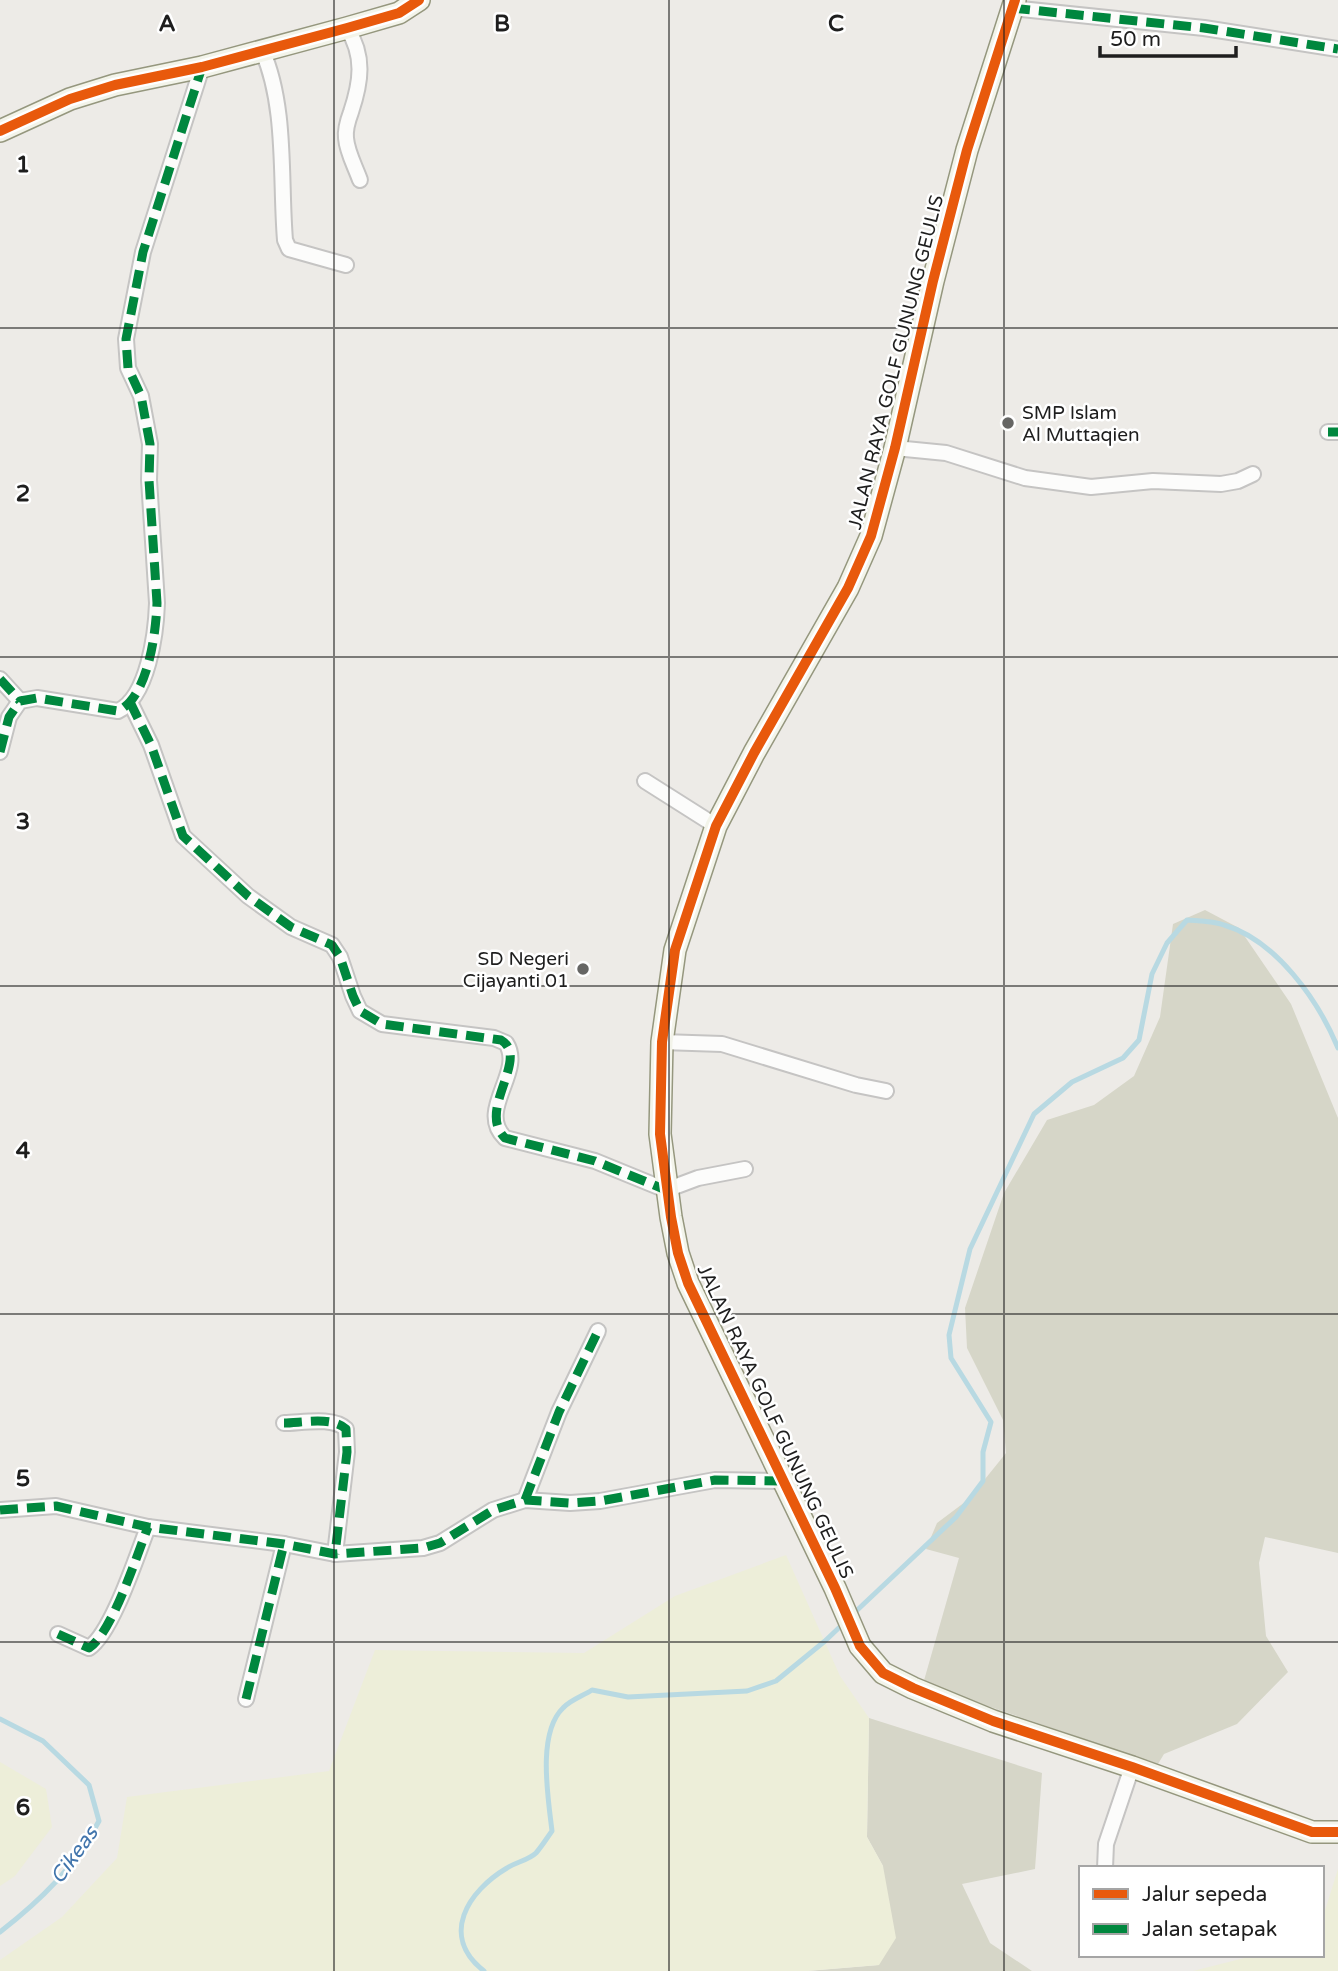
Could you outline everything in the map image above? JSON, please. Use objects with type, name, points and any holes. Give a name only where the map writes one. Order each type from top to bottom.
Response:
[{"type":"main road","points":[[0,131],[70,99],[115,85],[202,67],[347,28],[399,13],[419,0]]},
{"type":"main road","name":"JALAN RAYA GOLF GUNUNG GEULIS","points":[[1014,4],[963,163],[895,448],[871,536],[848,588],[754,753],[716,826],[675,950],[662,1042],[660,1134],[666,1190],[678,1253],[688,1283],[835,1588],[860,1646],[883,1673],[993,1721],[1132,1767],[1312,1832],[1338,1832]]},
{"type":"street","points":[[1014,4],[1204,27],[1338,49]]},
{"type":"street","points":[[347,28],[355,40],[362,72],[346,126],[346,137],[360,180]]},
{"type":"street","points":[[262,50],[268,63],[275,96],[285,240],[289,249],[298,253],[346,265]]},
{"type":"street","points":[[0,752],[9,718],[20,701],[37,698],[118,711],[137,693],[146,668],[158,603],[149,481],[150,444],[141,396],[128,368],[126,339],[144,252],[202,67]]},
{"type":"street","points":[[895,448],[946,453],[1025,478],[1091,488],[1153,481],[1221,484],[1238,481],[1253,474]]},
{"type":"street","points":[[0,679],[20,701]]},
{"type":"street","points":[[130,702],[151,745],[183,836],[248,897],[291,927],[332,945],[340,957],[360,1011],[382,1024],[502,1040],[510,1048],[511,1057],[497,1107],[496,1123],[505,1138],[595,1161],[666,1190],[698,1178],[746,1169]]},
{"type":"street","points":[[645,780],[716,826]]},
{"type":"street","points":[[662,1042],[722,1044],[856,1085],[886,1091]]},
{"type":"street","points":[[525,1500],[559,1412],[598,1331]]},
{"type":"street","points":[[284,1423],[327,1422],[340,1424],[346,1429],[347,1452],[335,1554]]},
{"type":"street","points":[[0,1510],[56,1506],[148,1527],[284,1544],[335,1554],[423,1548],[440,1543],[493,1510],[525,1500],[570,1503],[600,1501],[715,1480],[782,1481]]},
{"type":"street","points":[[58,1634],[84,1647],[89,1648],[96,1643],[110,1619],[148,1527]]},
{"type":"street","points":[[246,1699],[284,1544]]},
{"type":"street","points":[[1105,1866],[1106,1844],[1132,1767]]},
{"type":"shaded area","points":[[1205,910],[1239,928],[1291,1004],[1338,1118],[1338,1553],[1265,1537],[1259,1563],[1266,1636],[1288,1672],[1237,1724],[1164,1754],[1158,1764],[923,1684],[959,1558],[926,1549],[937,1523],[969,1499],[1006,1453],[1003,1420],[967,1348],[965,1308],[1004,1193],[1047,1120],[1094,1105],[1134,1076],[1160,1017],[1173,924]]},
{"type":"shaded area","points":[[869,1718],[1042,1773],[1035,1869],[962,1884],[990,1943],[1032,1971],[807,1971],[879,1965],[883,1866],[867,1837]]},
{"type":"green space","points":[[786,1555],[840,1676],[869,1718],[867,1837],[883,1866],[896,1938],[879,1965],[807,1971],[0,1971],[0,1960],[62,1917],[117,1858],[127,1797],[329,1771],[375,1650],[584,1653],[675,1596]]},
{"type":"green space","points":[[0,1762],[46,1789],[52,1827],[15,1876],[0,1886]]},
{"type":"green space","points":[[1338,1869],[1338,1971],[1193,1971],[1248,1957],[1324,1957],[1324,1914]]},
{"type":"waterway","points":[[852,1615],[956,1517],[983,1481],[983,1452],[991,1422],[951,1358],[949,1335],[970,1249],[1034,1114],[1072,1082],[1123,1058],[1139,1040],[1152,974],[1167,943],[1187,920],[1220,924],[1261,944],[1278,958],[1307,992],[1338,1048]]},
{"type":"waterway","points":[[484,1971],[470,1957],[463,1943],[461,1929],[464,1915],[481,1889],[507,1868],[533,1855],[552,1831],[547,1784],[547,1749],[555,1719],[566,1705],[592,1690],[628,1697],[747,1691],[776,1681],[845,1622]]},
{"type":"waterway","name":"Cikeas","points":[[0,1719],[43,1741],[89,1785],[99,1821],[90,1838],[56,1882],[0,1932]]},
{"type":"marked path","points":[[1012,8],[1204,28],[1338,49]]},
{"type":"marked path","points":[[0,752],[9,717],[20,701],[37,698],[118,711],[128,704],[137,692],[148,663],[155,631],[157,603],[149,480],[150,444],[141,396],[128,368],[126,339],[143,252],[202,67]]},
{"type":"marked path","points":[[1328,432],[1338,432]]},
{"type":"marked path","points":[[0,679],[20,701]]},
{"type":"marked path","points":[[130,702],[151,745],[183,836],[248,896],[291,927],[332,945],[340,957],[360,1011],[382,1024],[501,1040],[509,1048],[510,1059],[496,1113],[498,1126],[505,1138],[595,1161],[666,1190]]},
{"type":"marked path","points":[[525,1500],[559,1412],[598,1331]]},
{"type":"marked path","points":[[284,1423],[325,1421],[346,1429],[347,1452],[335,1554]]},
{"type":"marked path","points":[[0,1510],[56,1506],[148,1527],[284,1544],[335,1554],[423,1548],[440,1543],[493,1510],[525,1500],[570,1503],[600,1501],[715,1480],[782,1481]]},
{"type":"marked path","points":[[58,1634],[89,1648],[98,1640],[115,1611],[148,1527]]},
{"type":"marked path","points":[[246,1699],[284,1544]]},
{"type":"cycle path","points":[[0,131],[70,99],[115,85],[202,67],[347,28],[399,13],[419,0]]},
{"type":"cycle path","points":[[1015,0],[967,150],[871,536],[848,588],[754,753],[716,826],[675,950],[662,1042],[660,1134],[671,1217],[678,1253],[688,1283],[835,1588],[860,1646],[883,1673],[993,1721],[1132,1767],[1312,1832],[1338,1832]]},
{"type":"place","name":"SMP Islam Al Muttaqien","points":[[1008,423]]},
{"type":"place","name":"SD Negeri Cijayanti 01","points":[[583,969]]}]
